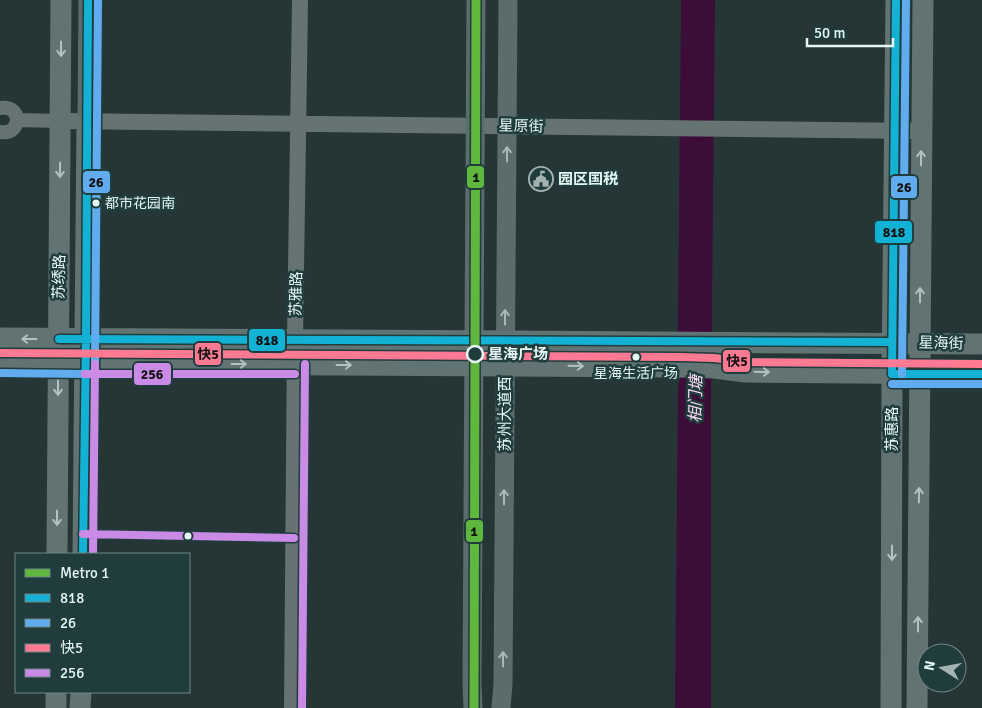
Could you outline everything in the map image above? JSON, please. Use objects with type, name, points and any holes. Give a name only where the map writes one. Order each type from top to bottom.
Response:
[{"type":"main road","name":"苏绣路","points":[[57,553],[61,0]]},
{"type":"main road","name":"苏绣路","points":[[83,553],[88,0]]},
{"type":"main road","name":"苏州大道西","points":[[473,708],[476,0]]},
{"type":"main road","name":"苏州大道西","points":[[501,708],[503,674],[508,0]]},
{"type":"main road","name":"苏惠路","points":[[892,708],[892,342],[896,130],[896,0]]},
{"type":"main road","name":"苏惠路","points":[[917,708],[923,0]]},
{"type":"main road","name":"星海街","points":[[0,338],[982,344]]},
{"type":"main road","name":"星海街","points":[[0,363],[505,365],[681,367],[714,368],[746,372],[982,374]]},
{"type":"main road","points":[[56,693],[56,708]]},
{"type":"main road","points":[[80,708],[81,693]]},
{"type":"street","name":"苏雅路","points":[[292,708],[300,0]]},
{"type":"street","points":[[0,108],[12,109],[17,120],[11,131],[7,133],[0,132]]},
{"type":"street","points":[[17,120],[61,121]]},
{"type":"street","name":"星原街","points":[[61,121],[922,131]]},
{"type":"water","name":"相门塘","points":[[681,0],[715,0],[711,403],[711,708],[675,708],[678,388],[681,373],[678,326]]},
{"type":"metro line","name":"1","points":[[474,708],[476,0]]},
{"type":"transit line","name":"818","points":[[83,553],[88,0]]},
{"type":"transit line","name":"26","points":[[95,364],[98,0]]},
{"type":"transit line","name":"818","points":[[896,0],[892,374],[982,374]]},
{"type":"transit line","name":"26","points":[[902,374],[906,0]]},
{"type":"transit line","name":"818","points":[[59,339],[892,342]]},
{"type":"transit line","name":"快5","points":[[0,353],[681,357],[747,362],[982,364]]},
{"type":"transit line","name":"256","points":[[93,553],[95,364]]},
{"type":"transit line","name":"256","points":[[302,708],[305,364]]},
{"type":"transit line","name":"26","points":[[0,373],[85,374]]},
{"type":"transit line","name":"256","points":[[85,374],[295,374]]},
{"type":"transit line","name":"26","points":[[892,384],[982,384]]},
{"type":"transit line","name":"256","points":[[83,534],[294,538]]},
{"type":"place","name":"园区国税","points":[[541,179]]},
{"type":"place","name":"都市花园南","points":[[96,203]]},
{"type":"place","name":"星海广场","points":[[475,354]]},
{"type":"place","name":"星海生活广场","points":[[636,357]]}]
